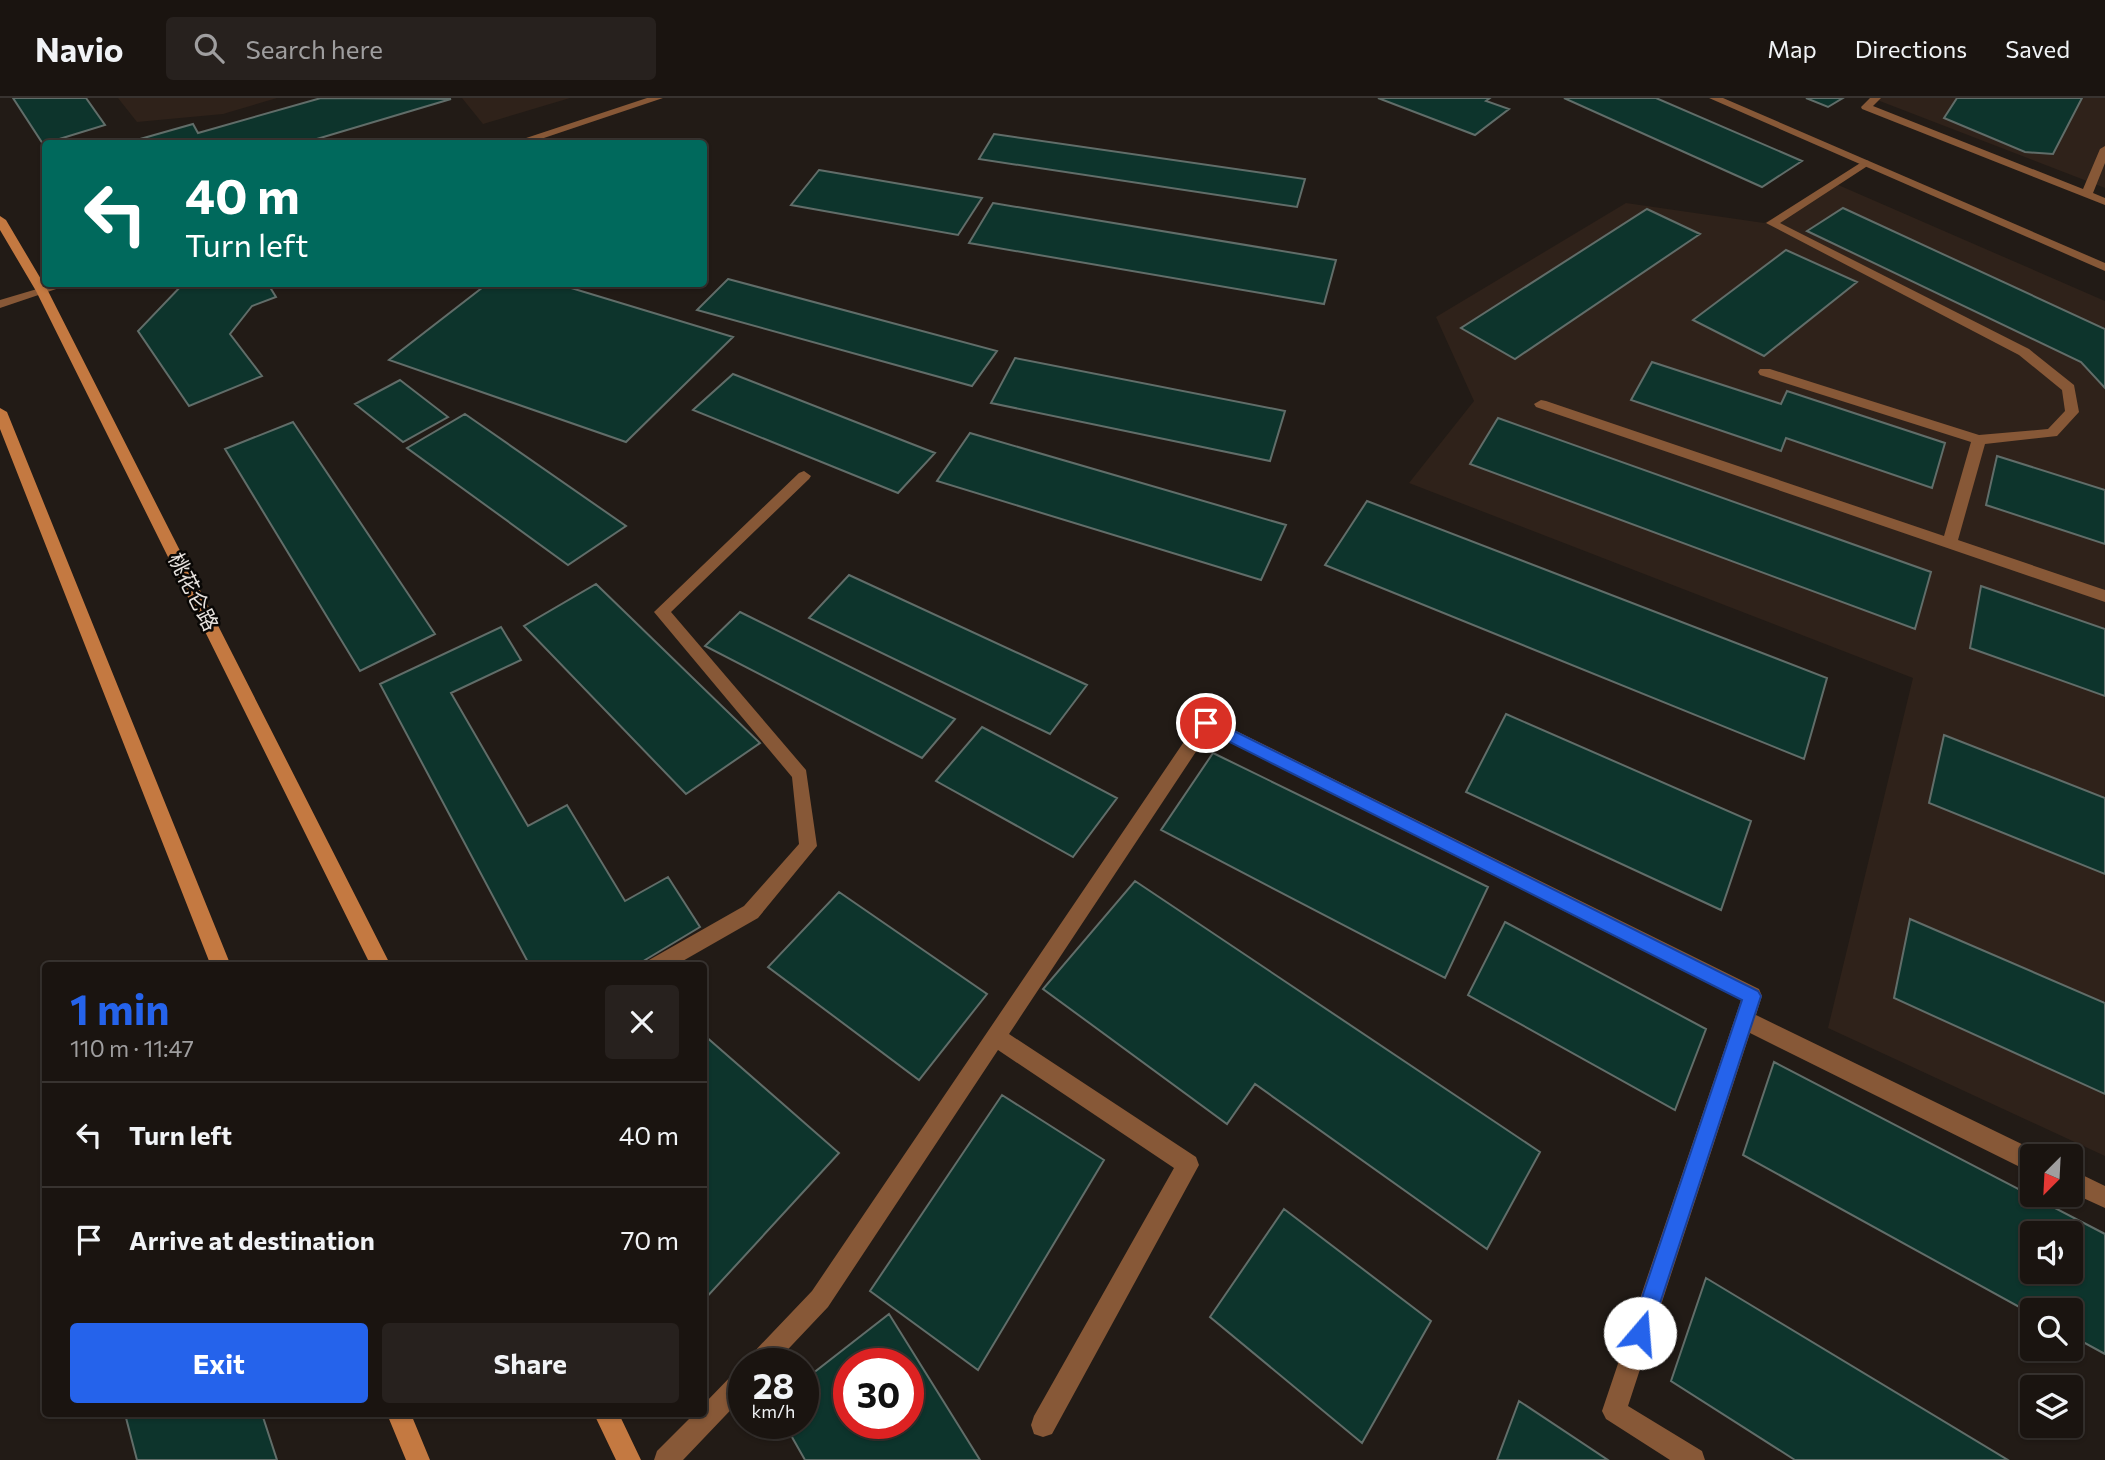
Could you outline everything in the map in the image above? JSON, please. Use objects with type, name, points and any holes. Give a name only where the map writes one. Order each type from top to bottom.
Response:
[{"type":"main road","name":"桃花仑路","points":[[0,220],[42,291],[379,962]]},
{"type":"main road","points":[[0,412],[219,962]]},
{"type":"main road","points":[[400,1417],[418,1460]]},
{"type":"main road","points":[[608,1417],[629,1460]]},
{"type":"street","points":[[526,140],[658,98]]},
{"type":"street","points":[[1714,98],[2105,267]]},
{"type":"street","points":[[1877,98],[1866,107],[2105,202]]},
{"type":"street","points":[[2087,195],[2105,149]]},
{"type":"street","points":[[1765,372],[1979,440],[2052,433],[2072,412],[2069,388],[2024,352],[1772,223],[1865,163]]},
{"type":"street","points":[[0,304],[55,287]]},
{"type":"street","points":[[1541,404],[1950,541],[2105,596]]},
{"type":"street","points":[[1950,541],[1979,440]]},
{"type":"street","points":[[663,962],[751,912],[808,846],[800,775],[662,612],[804,476]]},
{"type":"street","points":[[773,1348],[820,1299],[1206,723],[1752,996],[1615,1411],[1693,1460]]},
{"type":"street","points":[[1744,1020],[2020,1155]]},
{"type":"street","points":[[996,1037],[1188,1165],[1043,1425]]},
{"type":"street","points":[[2083,1186],[2105,1197]]},
{"type":"street","points":[[666,1460],[728,1396]]},
{"type":"shaded area","points":[[118,98],[277,98],[223,114],[137,122]]},
{"type":"shaded area","points":[[462,98],[570,98],[483,124]]},
{"type":"shaded area","points":[[1872,98],[2105,98],[2105,188]]},
{"type":"shaded area","points":[[1836,184],[2105,301],[2105,1156],[1828,1028],[1913,678],[1409,483],[1474,401],[1436,317],[1626,203],[1764,223]]},
{"type":"building","points":[[13,98],[86,98],[105,125],[56,140],[42,140],[42,142]]},
{"type":"building","points":[[321,98],[451,99],[313,140],[137,140],[193,124],[198,133]]},
{"type":"building","points":[[1378,98],[1490,98],[1486,101],[1509,109],[1475,135]]},
{"type":"building","points":[[1564,98],[1656,98],[1802,161],[1762,187]]},
{"type":"building","points":[[1806,98],[1843,98],[1828,107]]},
{"type":"building","points":[[1957,98],[2082,98],[2053,154],[2025,152],[1944,118]]},
{"type":"building","points":[[994,134],[1305,179],[1297,207],[979,159]]},
{"type":"building","points":[[819,170],[982,198],[958,235],[791,205]]},
{"type":"building","points":[[993,203],[1336,260],[1324,304],[969,243]]},
{"type":"building","points":[[1843,208],[2105,329],[2105,388],[2081,362],[1807,231]]},
{"type":"building","points":[[1647,209],[1700,234],[1515,359],[1461,328]]},
{"type":"building","points":[[1786,250],[1857,282],[1764,356],[1693,320]]},
{"type":"building","points":[[728,279],[997,351],[972,386],[697,310]]},
{"type":"building","points":[[180,287],[270,287],[276,297],[252,306],[230,334],[262,376],[189,406],[138,331]]},
{"type":"building","points":[[483,287],[568,287],[733,337],[626,442],[389,360]]},
{"type":"building","points":[[1015,358],[1285,411],[1270,461],[991,403]]},
{"type":"building","points":[[1652,362],[1781,404],[1787,391],[1945,443],[1932,488],[1786,438],[1781,451],[1631,400]]},
{"type":"building","points":[[733,374],[935,453],[898,493],[693,410]]},
{"type":"building","points":[[400,380],[448,417],[403,442],[355,404]]},
{"type":"building","points":[[465,414],[626,526],[568,565],[407,448]]},
{"type":"building","points":[[1498,418],[1931,572],[1915,629],[1470,464]]},
{"type":"building","points":[[293,422],[435,634],[360,671],[225,449]]},
{"type":"building","points":[[970,433],[1286,525],[1261,580],[937,481]]},
{"type":"building","points":[[1997,456],[2105,490],[2105,544],[1986,505]]},
{"type":"building","points":[[1367,501],[1827,678],[1804,759],[1325,565]]},
{"type":"building","points":[[849,575],[1087,685],[1050,734],[809,618]]},
{"type":"building","points":[[596,584],[760,743],[686,794],[524,626]]},
{"type":"building","points":[[1981,586],[2105,629],[2105,696],[1970,648]]},
{"type":"building","points":[[740,612],[955,719],[922,758],[705,646]]},
{"type":"building","points":[[501,627],[521,660],[451,693],[528,826],[567,805],[625,901],[668,877],[700,927],[642,962],[528,962],[380,684]]},
{"type":"building","points":[[1506,714],[1751,821],[1721,910],[1466,792]]},
{"type":"building","points":[[982,727],[1117,798],[1073,857],[936,781]]},
{"type":"building","points":[[1944,735],[2105,798],[2105,874],[1929,803]]},
{"type":"building","points":[[1213,753],[1488,887],[1445,978],[1161,830]]},
{"type":"building","points":[[1135,881],[1540,1152],[1487,1249],[1255,1084],[1227,1124],[1043,989]]},
{"type":"building","points":[[839,892],[987,994],[919,1080],[768,967]]},
{"type":"building","points":[[1910,919],[2105,1003],[2105,1094],[1894,998]]},
{"type":"building","points":[[1505,922],[1706,1029],[1675,1110],[1468,995]]},
{"type":"building","points":[[707,1038],[839,1153],[707,1297]]},
{"type":"building","points":[[1774,1062],[2020,1190],[2020,1208],[2055,1208],[2080,1221],[2020,1221],[2020,1284],[2083,1284],[2083,1223],[2105,1234],[2105,1354],[2083,1342],[2083,1298],[2020,1298],[2020,1307],[1743,1155]]},
{"type":"building","points":[[1002,1095],[1104,1160],[978,1370],[870,1291]]},
{"type":"building","points":[[1284,1209],[1431,1321],[1362,1443],[1210,1317]]},
{"type":"building","points":[[1706,1278],[2008,1460],[1795,1460],[1671,1381]]},
{"type":"building","points":[[889,1314],[910,1348],[845,1348]]},
{"type":"building","points":[[833,1358],[833,1439],[924,1439],[924,1370],[980,1460],[805,1460],[793,1439],[819,1439],[819,1369]]},
{"type":"building","points":[[1519,1401],[1608,1460],[1497,1460]]},
{"type":"building","points":[[126,1417],[263,1417],[277,1460],[137,1460]]},
{"type":"route","points":[[1206,723],[1752,996],[1640,1333]]}]
